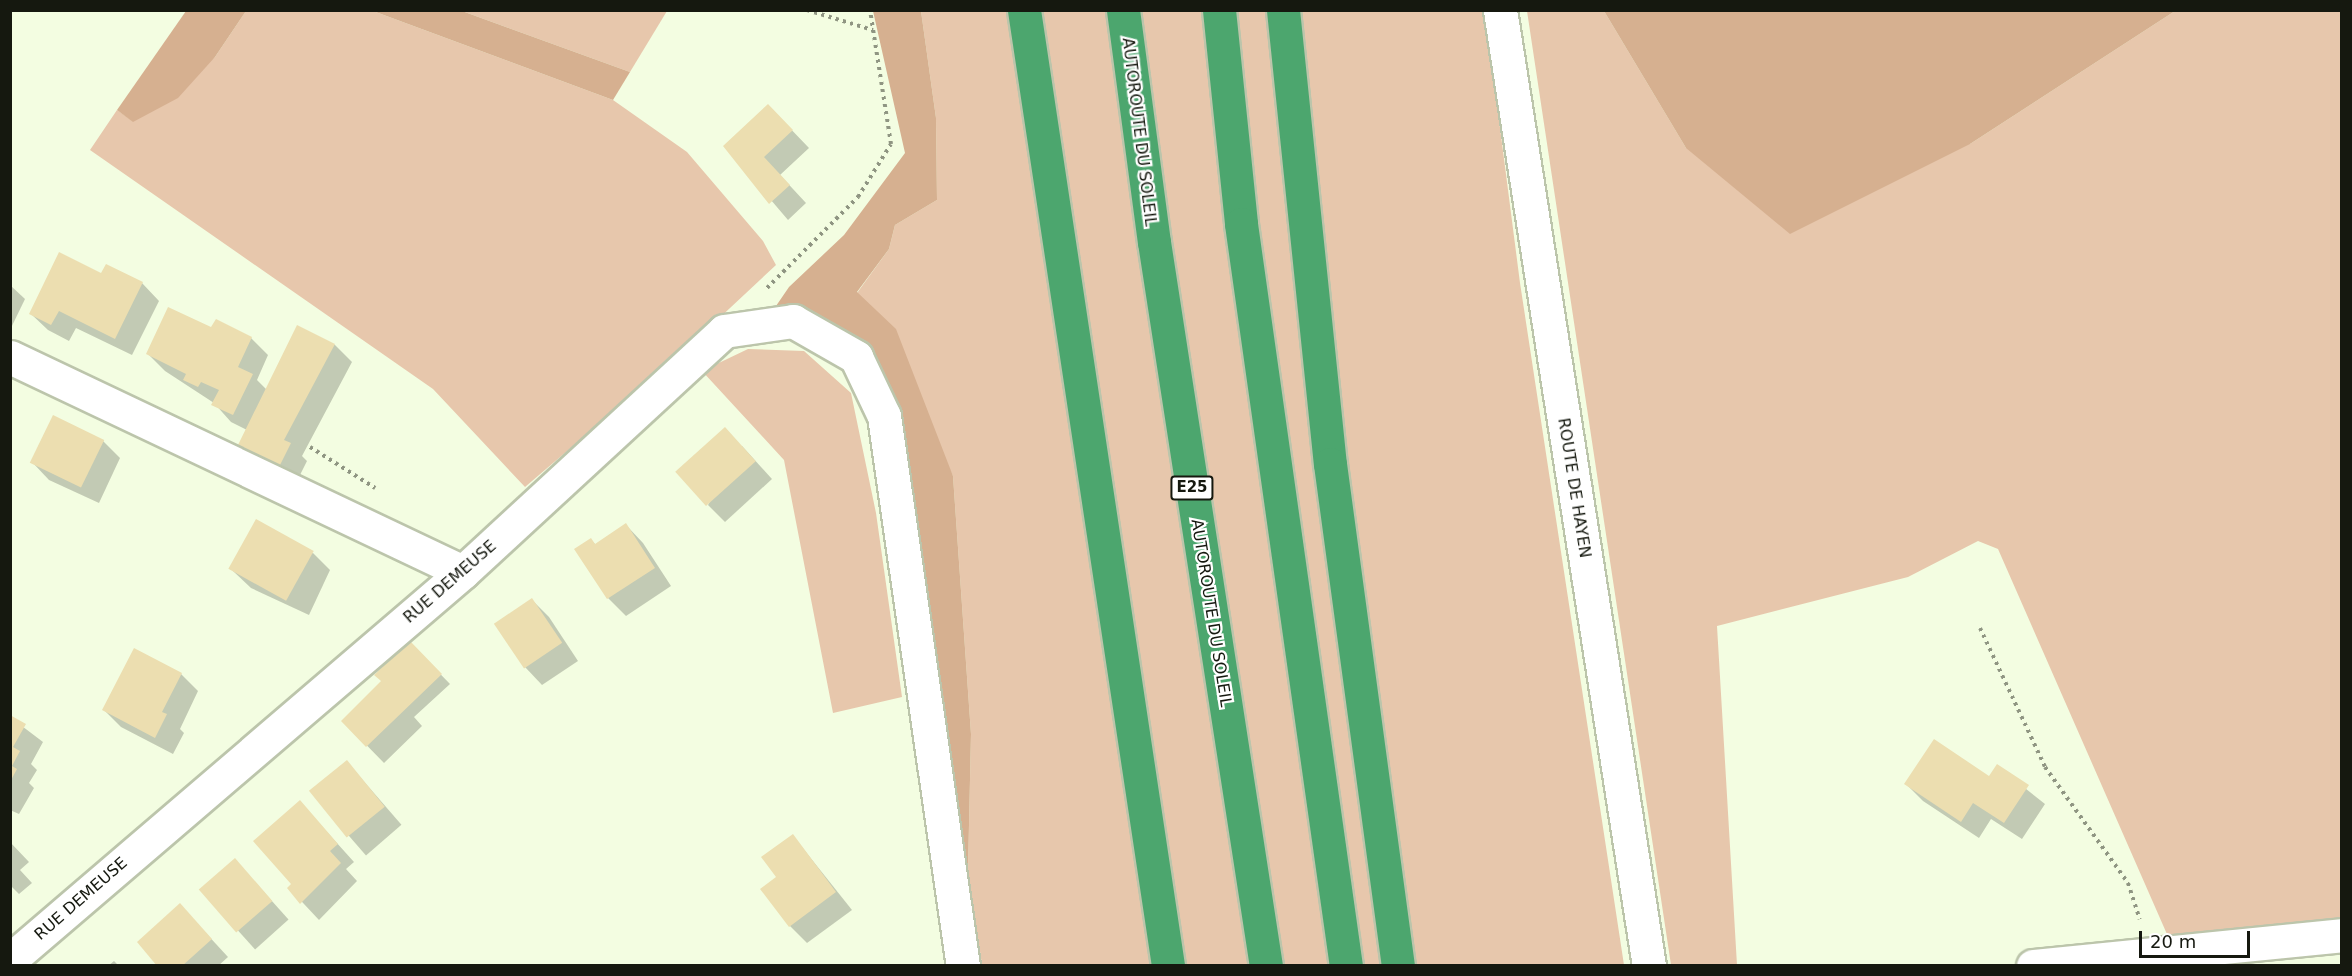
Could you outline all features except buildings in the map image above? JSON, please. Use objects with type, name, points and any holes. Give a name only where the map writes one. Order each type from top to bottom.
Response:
[{"type":"highway","points":[[1024,10],[1168,966]]},
{"type":"highway","name":"AUTOROUTE DU SOLEIL","points":[[1124,10],[1154,242],[1266,966]]},
{"type":"highway","points":[[1219,10],[1241,224],[1346,966]]},
{"type":"highway","points":[[1283,10],[1330,464],[1398,966]]},
{"type":"street","name":"ROUTE DE HAYEN","points":[[1500,10],[1648,966]]},
{"type":"street","name":"RUE DEMEUSE","points":[[10,960],[463,572],[724,331],[794,321],[856,357],[884,416],[963,966]]},
{"type":"street","points":[[10,357],[463,572]]},
{"type":"street","points":[[2032,966],[2342,936]]},
{"type":"path","points":[[807,10],[874,30]]},
{"type":"path","points":[[766,289],[858,196],[891,144],[870,10]]},
{"type":"path","points":[[1980,628],[2045,767],[2128,883],[2152,954]]},
{"type":"shaded area","points":[[186,11],[246,11],[215,57],[178,98],[133,122],[117,110]]},
{"type":"shaded area","points":[[246,11],[373,11],[613,100],[687,152],[763,241],[776,265],[684,351],[525,487],[433,389],[90,150],[117,110],[133,121],[215,57]]},
{"type":"shaded area","points":[[373,11],[462,11],[630,72],[613,100]]},
{"type":"shaded area","points":[[462,11],[667,11],[630,72]]},
{"type":"shaded area","points":[[873,11],[921,11],[936,118],[937,200],[895,225],[889,249],[857,292],[896,329],[953,476],[971,734],[968,871],[942,688],[895,408],[776,306],[789,287],[844,235],[905,153]]},
{"type":"shaded area","points":[[921,11],[1485,11],[1520,283],[1624,965],[982,965],[968,871],[971,734],[953,476],[857,293],[889,249],[895,225],[937,200],[936,118]]},
{"type":"shaded area","points":[[1527,11],[1604,11],[1686,148],[1970,144],[2175,11],[2341,11],[2341,920],[2170,941],[1998,549],[1978,541],[1908,577],[1717,626],[1737,965],[1671,965]]},
{"type":"shaded area","points":[[1604,11],[2175,11],[1970,144],[1790,234],[1686,148]]},
{"type":"shaded area","points":[[748,349],[804,351],[851,393],[876,513],[902,697],[833,713],[784,460],[702,371]]}]
